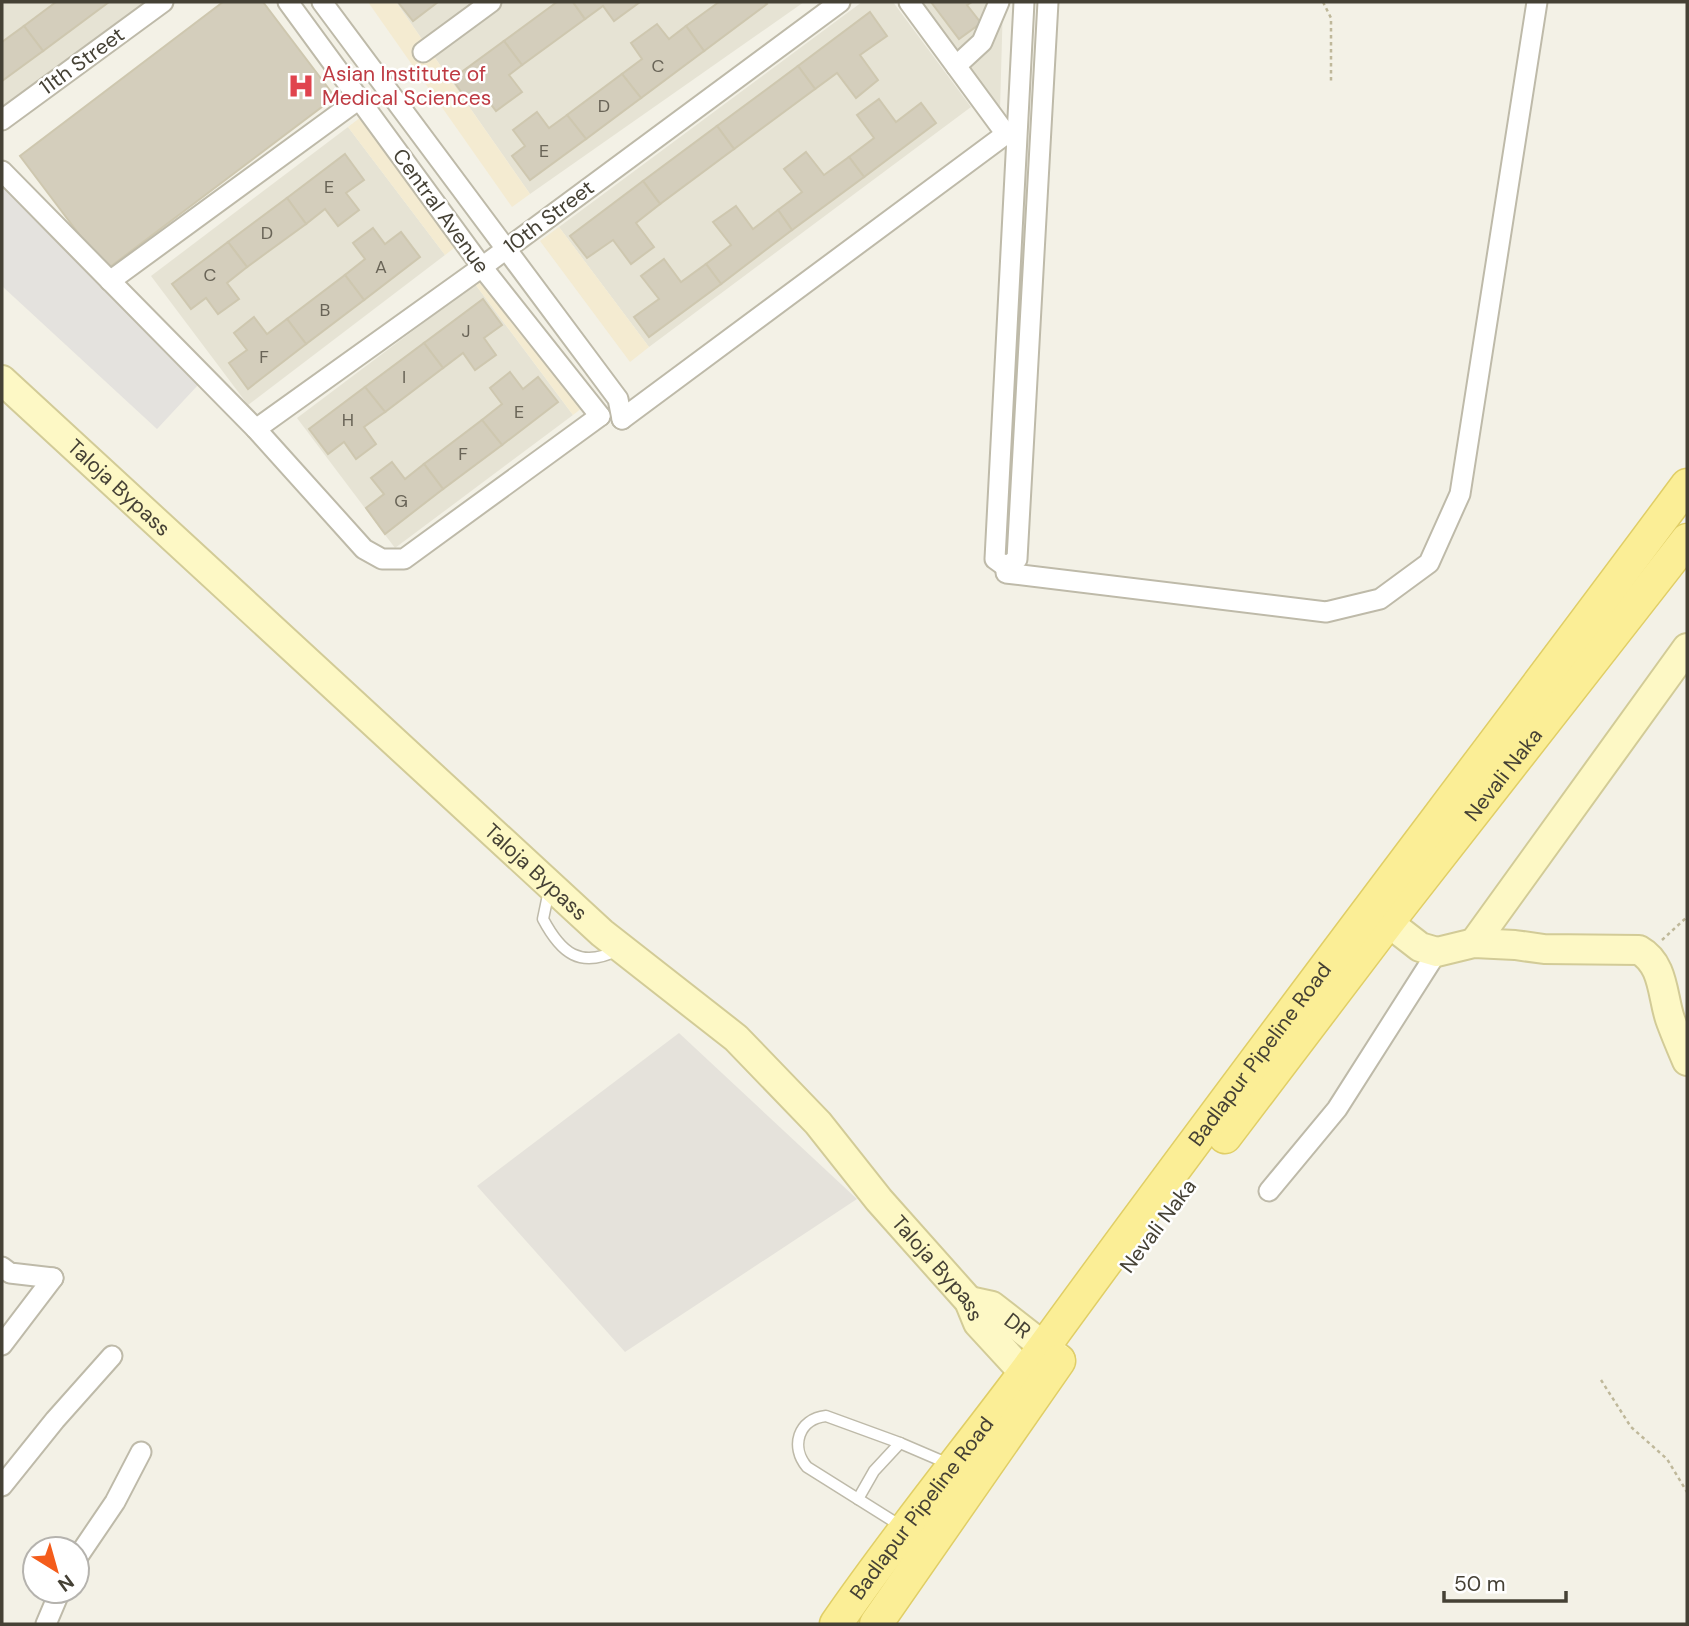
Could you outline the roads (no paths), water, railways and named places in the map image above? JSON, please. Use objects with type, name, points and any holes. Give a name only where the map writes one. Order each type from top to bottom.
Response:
[{"type":"main road","name":"Taloja Bypass","points":[[2,380],[551,886],[622,948],[736,1038],[818,1123],[879,1200],[969,1301],[978,1323],[1032,1380]]},
{"type":"main road","points":[[1684,1047],[1670,1018],[1658,970],[1646,954],[1631,949],[1544,949],[1474,943],[1437,952],[1420,947],[1380,915],[1687,485]]},
{"type":"main road","name":"Nevali Naka","points":[[876,1624],[1052,1353],[1170,1209],[1380,915],[1687,540]]},
{"type":"main road","points":[[1474,943],[1687,648]]},
{"type":"main road","name":"DR","points":[[969,1301],[992,1306],[1052,1353]]},
{"type":"main road","name":"Badlapur Pipeline Road","points":[[836,1624],[953,1465],[1032,1380]]},
{"type":"street","name":"11th Street","points":[[2,120],[163,2]]},
{"type":"street","name":"Central Avenue","points":[[288,2],[482,267],[600,416]]},
{"type":"street","name":"Central Avenue","points":[[322,2],[618,399],[622,419]]},
{"type":"street","points":[[423,52],[492,2]]},
{"type":"street","name":"10th Street","points":[[256,429],[482,267],[840,2]]},
{"type":"street","points":[[2,171],[256,429],[364,549],[382,559],[404,559],[600,416],[622,419],[1006,134],[909,2]]},
{"type":"street","points":[[956,66],[982,42],[999,2]]},
{"type":"street","points":[[1006,567],[995,559],[1024,2]]},
{"type":"street","points":[[1006,567],[1017,559],[1048,2]]},
{"type":"street","points":[[1006,567],[1006,573],[1326,612],[1381,599],[1429,563],[1460,494],[1537,2]]},
{"type":"street","points":[[110,281],[359,99]]},
{"type":"street","points":[[1269,1191],[1337,1109],[1437,952]]},
{"type":"street","points":[[2,1267],[10,1273],[53,1278],[2,1345]]},
{"type":"street","points":[[2,1486],[55,1420],[112,1356]]},
{"type":"street","points":[[91,1537],[115,1502],[141,1452]]},
{"type":"street","points":[[46,1624],[54,1605]]},
{"type":"lane","points":[[551,886],[543,919],[563,948],[581,959],[602,958],[622,948]]},
{"type":"lane","points":[[905,1528],[807,1467],[800,1459],[797,1444],[803,1429],[816,1417],[825,1416],[953,1465]]},
{"type":"lane","points":[[858,1499],[874,1471],[900,1443]]},
{"type":"place","name":"Asian Institute of Medical Sciences","points":[[301,86]]}]
